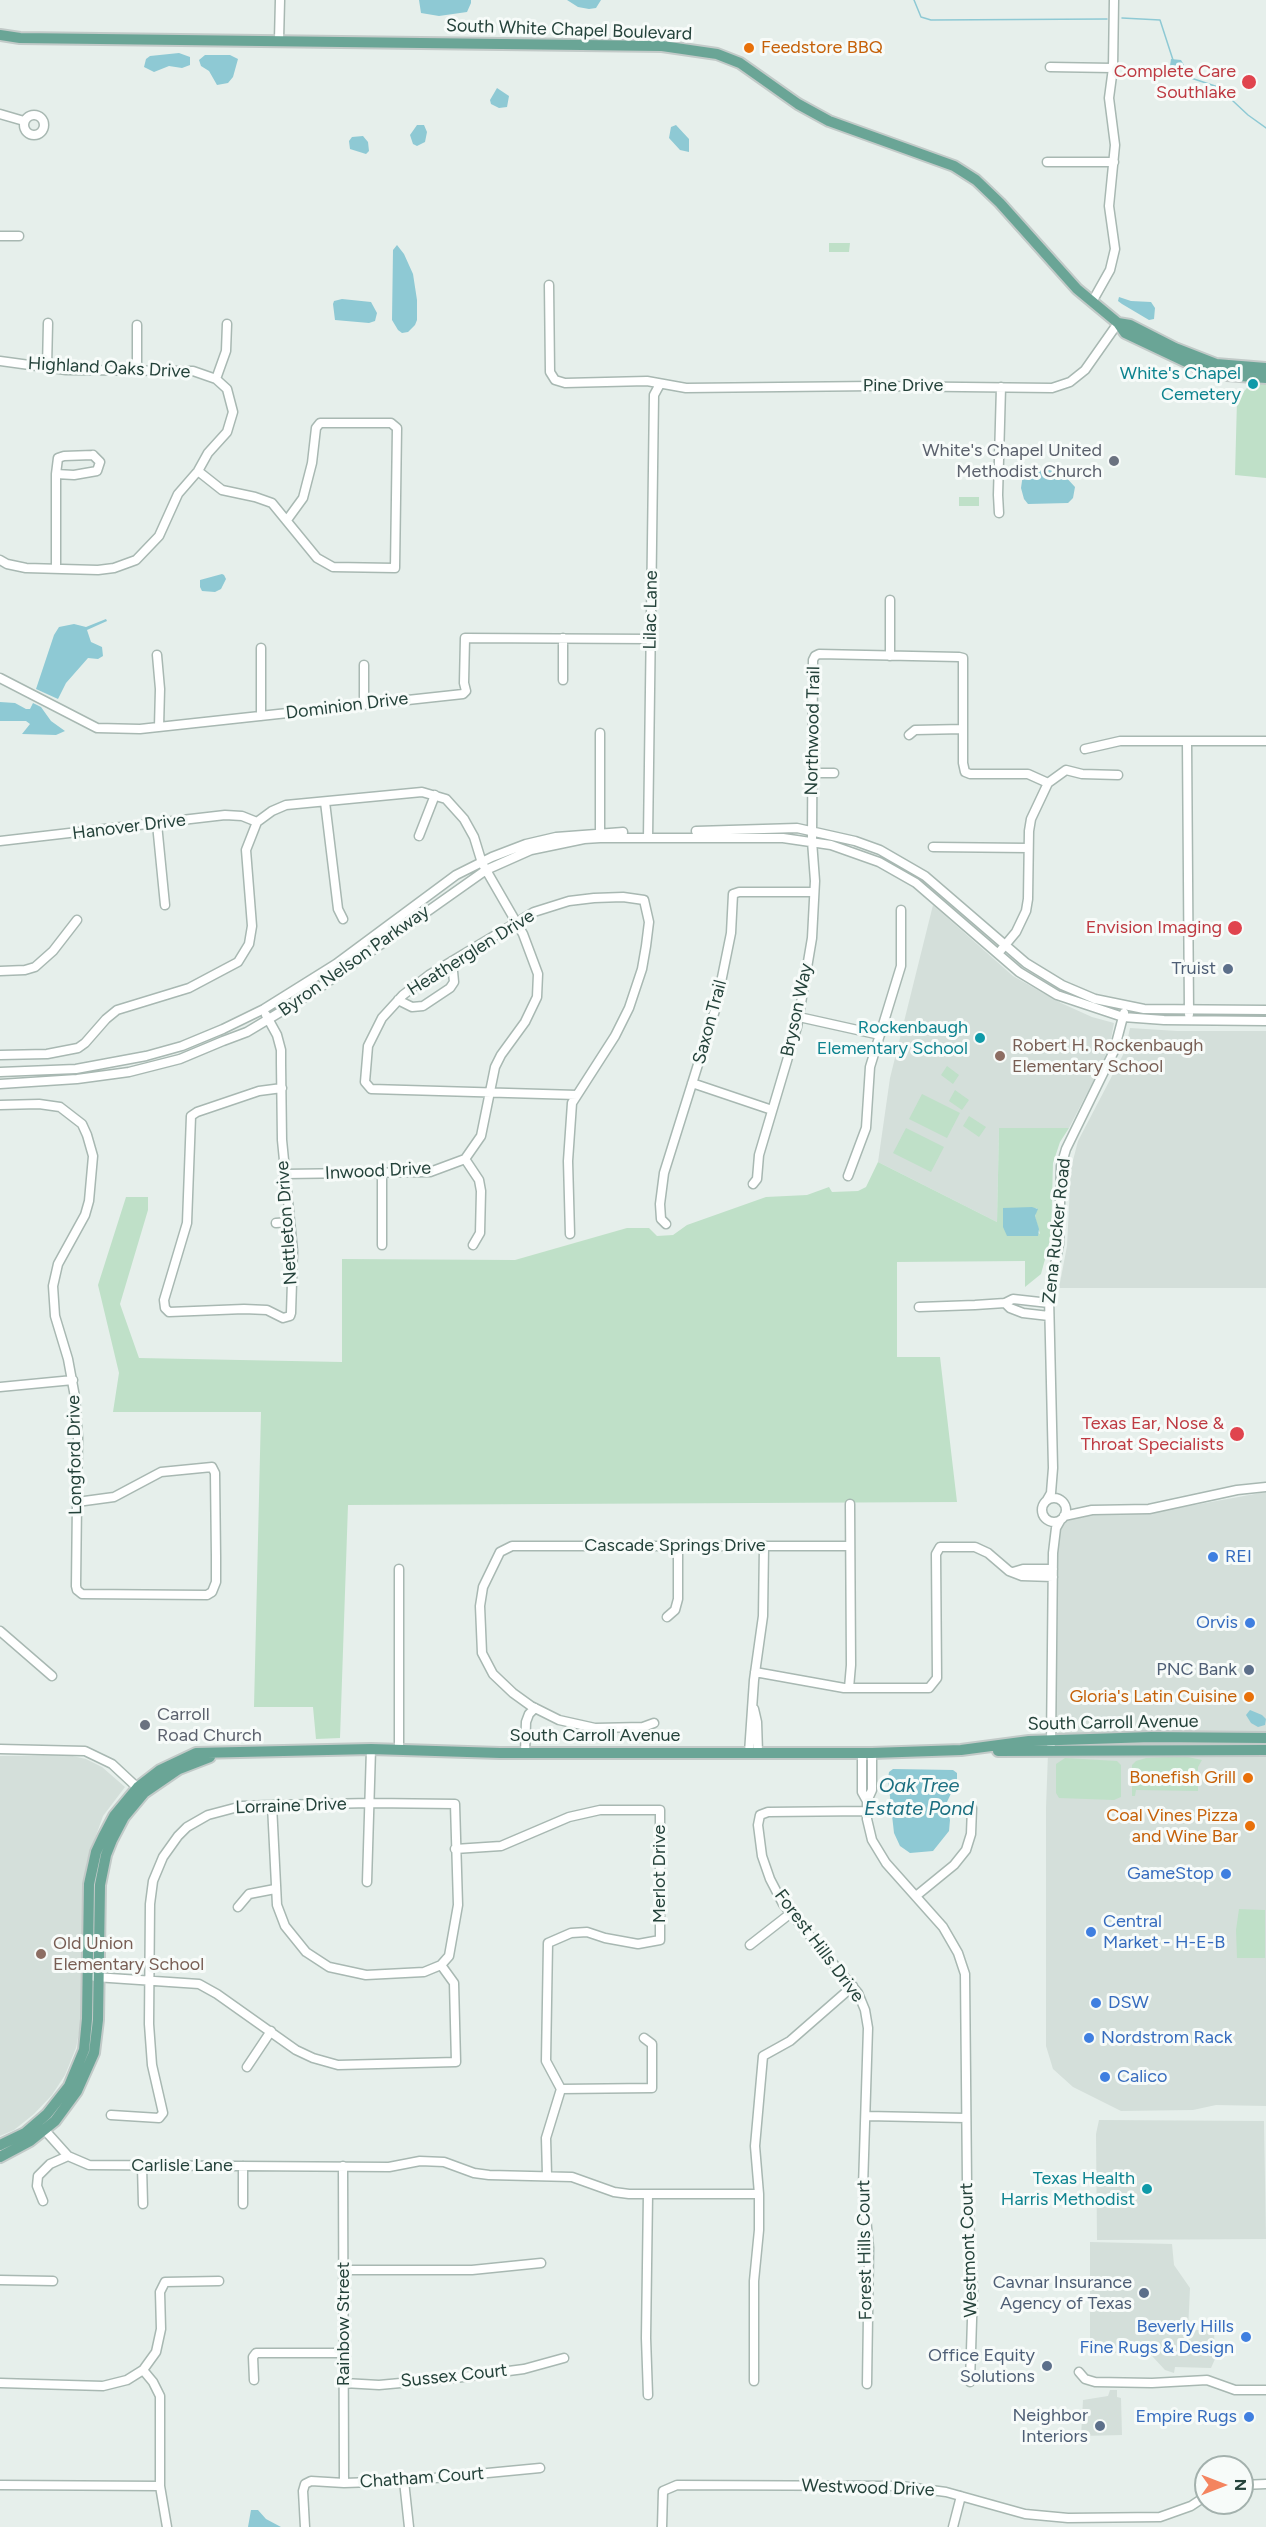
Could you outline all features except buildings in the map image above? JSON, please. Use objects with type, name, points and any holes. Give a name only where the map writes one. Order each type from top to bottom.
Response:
[{"type":"main road","name":"South White Chapel Boulevard","points":[[0,35],[20,38],[662,46],[717,54],[740,63],[798,104],[829,122],[954,166],[976,180],[1000,203],[1059,270],[1118,323],[1125,333],[1201,369],[1227,375],[1266,378]]},
{"type":"main road","name":"South White Chapel Boulevard","points":[[1118,323],[1130,326],[1175,348],[1216,364],[1266,368]]},
{"type":"main road","points":[[1127,1751],[1136,1744],[1162,1737]]},
{"type":"main road","name":"South Carroll Avenue","points":[[0,2157],[20,2148],[41,2126],[69,2086],[84,2050],[93,1977],[89,1900],[93,1866],[108,1827],[141,1790],[195,1761],[228,1752],[371,1749],[525,1753],[867,1753],[1051,1745],[1130,1738],[1266,1738]]},
{"type":"main road","points":[[1095,1751],[1119,1748],[1124,1746],[1130,1738]]},
{"type":"main road","name":"South Carroll Avenue","points":[[1051,1745],[1095,1751],[1266,1750]]},
{"type":"main road","name":"South Carroll Avenue","points":[[0,2145],[41,2126]]},
{"type":"street","points":[[279,40],[280,0]]},
{"type":"street","points":[[1092,302],[1110,270],[1114,249],[1109,206],[1115,145],[1109,98],[1113,68],[1114,0]]},
{"type":"street","points":[[1050,67],[1113,68]]},
{"type":"street","points":[[0,114],[24,121]]},
{"type":"street","points":[[1047,162],[1114,162]]},
{"type":"street","points":[[0,236],[19,236]]},
{"type":"street","name":"Pine Drive","points":[[549,285],[550,372],[559,382],[647,381],[686,388],[1052,388],[1070,382],[1085,369],[1118,323]]},
{"type":"street","points":[[47,368],[48,323]]},
{"type":"street","points":[[0,560],[26,568],[98,570],[114,568],[136,560],[159,536],[178,494],[198,471],[208,453],[227,432],[231,423],[233,412],[231,399],[227,389],[216,379],[226,351],[227,324]]},
{"type":"street","points":[[137,370],[138,325]]},
{"type":"street","name":"Highland Oaks Drive","points":[[0,361],[47,368],[193,371],[216,379]]},
{"type":"street","name":"Lilac Lane","points":[[648,835],[654,395],[660,384]]},
{"type":"street","points":[[999,513],[1001,387]]},
{"type":"street","points":[[198,471],[222,490],[255,496],[272,503],[317,558],[333,567],[395,568],[397,428],[391,423],[320,423],[316,428],[312,463],[303,498],[287,520]]},
{"type":"street","points":[[56,474],[90,474],[96,471],[100,462],[93,455],[58,458],[56,474],[56,568]]},
{"type":"street","points":[[890,600],[890,656]]},
{"type":"street","name":"Dominion Drive","points":[[0,678],[96,728],[128,729],[465,693],[465,638],[651,639]]},
{"type":"street","points":[[563,638],[563,680]]},
{"type":"street","points":[[261,648],[261,716]]},
{"type":"street","name":"Northwood Trail","points":[[813,831],[813,660],[819,654],[963,658],[965,772],[970,774],[1028,774],[1048,783]]},
{"type":"street","points":[[158,656],[159,727]]},
{"type":"street","points":[[364,665],[364,704]]},
{"type":"street","points":[[909,735],[915,730],[963,729]]},
{"type":"street","points":[[600,733],[600,835]]},
{"type":"street","points":[[1085,749],[1120,741],[1266,741]]},
{"type":"street","points":[[1187,741],[1190,1021]]},
{"type":"street","points":[[998,954],[1016,932],[1026,911],[1031,819],[1048,783],[1066,770],[1082,774],[1118,775]]},
{"type":"street","points":[[813,773],[834,773]]},
{"type":"street","points":[[0,1055],[47,1054],[78,1048],[117,1010],[189,988],[237,962],[247,950],[251,935],[245,856],[256,822],[272,811],[286,805],[422,792],[446,799],[465,819],[484,866],[516,922],[536,964],[538,974],[537,997],[525,1022],[501,1055],[491,1080],[482,1136],[465,1159],[479,1180],[481,1191],[480,1233],[473,1245]]},
{"type":"street","points":[[419,836],[435,795]]},
{"type":"street","points":[[325,802],[338,909],[343,919]]},
{"type":"street","name":"Hanover Drive","points":[[0,842],[225,815],[242,816],[256,822]]},
{"type":"street","points":[[157,824],[165,905]]},
{"type":"street","name":"Byron Nelson Parkway","points":[[703,834],[778,827],[813,831],[855,841],[908,866],[949,895],[1004,946],[1026,963],[1062,985],[1095,999],[1144,1009],[1266,1010]]},
{"type":"street","name":"Bryson Way","points":[[753,1184],[757,1179],[759,1155],[799,1017],[812,938],[813,831]]},
{"type":"street","name":"Byron Nelson Parkway","points":[[0,1084],[77,1079],[129,1072],[180,1059],[247,1032],[312,993],[484,866],[526,844],[556,837],[703,834],[783,838],[850,851],[879,862],[916,883],[1019,972],[1057,995],[1123,1017],[1190,1021],[1266,1021]]},
{"type":"street","points":[[933,847],[1028,848]]},
{"type":"street","name":"Byron Nelson Parkway","points":[[0,1072],[76,1069],[146,1056],[213,1033],[264,1009],[336,964],[456,875],[484,866]]},
{"type":"street","name":"Saxon Trail","points":[[666,1224],[661,1219],[660,1204],[664,1173],[716,1006],[731,933],[733,894],[739,892],[814,892]]},
{"type":"street","name":"Heatherglen Drive","points":[[489,1092],[369,1088],[365,1082],[368,1046],[382,1018],[398,1000],[429,975],[534,912],[569,901],[623,897],[644,900],[648,922],[646,946],[642,969],[629,1008],[615,1036],[577,1095]]},
{"type":"street","points":[[848,1176],[866,1128],[867,1081],[901,966],[901,910]]},
{"type":"street","points":[[0,971],[25,970],[35,967],[53,951],[77,920]]},
{"type":"street","points":[[398,1000],[417,1007],[443,993],[454,982],[452,961]]},
{"type":"street","points":[[1057,995],[1062,985]]},
{"type":"street","name":"Zena Rucker Road","points":[[1047,1500],[1051,1493],[1053,1468],[1050,1281],[1059,1244],[1063,1158],[1080,1118],[1114,1051],[1125,1006]]},
{"type":"street","name":"Nettleton Drive","points":[[264,1009],[277,1035],[281,1050],[282,1088],[284,1174],[293,1251],[290,1316],[283,1318],[267,1310],[244,1309],[167,1312],[164,1300],[187,1223],[191,1116],[259,1091],[282,1088]]},
{"type":"street","points":[[799,1017],[880,1035]]},
{"type":"street","points":[[692,1083],[772,1110]]},
{"type":"street","points":[[489,1092],[577,1095]]},
{"type":"street","points":[[570,1234],[569,1128],[572,1103],[577,1095]]},
{"type":"street","name":"Longford Drive","points":[[0,1105],[39,1104],[60,1107],[82,1124],[91,1145],[93,1168],[89,1201],[80,1225],[58,1264],[54,1286],[55,1316],[73,1380],[78,1438],[77,1502],[76,1586],[79,1592],[207,1595],[212,1592],[216,1582],[214,1469],[202,1467],[161,1472],[114,1497],[77,1502]]},
{"type":"street","name":"Inwood Drive","points":[[284,1174],[430,1172],[465,1159]]},
{"type":"street","points":[[382,1173],[382,1245]]},
{"type":"street","points":[[276,1223],[290,1222]]},
{"type":"street","points":[[919,1306],[1005,1303],[1013,1299],[1049,1303]]},
{"type":"street","points":[[1023,1313],[1028,1302]]},
{"type":"street","points":[[1005,1303],[1010,1308],[1023,1313],[1049,1316]]},
{"type":"street","points":[[0,1387],[73,1380]]},
{"type":"street","name":"Zena Rucker Road","points":[[1053,1468],[1062,1502]]},
{"type":"street","points":[[1046,1519],[1051,1522],[1092,1510],[1149,1509],[1237,1490],[1266,1487]]},
{"type":"street","points":[[1051,1745],[1053,1553],[1050,1528],[1042,1508],[1047,1500],[1053,1498],[1092,1510]]},
{"type":"street","points":[[1053,1553],[1057,1525],[1062,1519],[1062,1502]]},
{"type":"street","points":[[849,1688],[851,1665],[850,1504]]},
{"type":"street","points":[[755,1672],[849,1688],[932,1686],[935,1683],[936,1554],[940,1547],[959,1545],[980,1548],[1013,1572],[1023,1569],[1053,1573]]},
{"type":"street","name":"Cascade Springs Drive","points":[[535,1708],[513,1693],[493,1674],[482,1653],[480,1606],[483,1587],[500,1551],[512,1546],[850,1546]]},
{"type":"street","points":[[667,1617],[675,1610],[678,1599],[678,1546]]},
{"type":"street","points":[[754,1753],[757,1722],[753,1709],[755,1672],[763,1616],[764,1546]]},
{"type":"street","points":[[399,1569],[399,1750]]},
{"type":"street","points":[[0,1631],[52,1676]]},
{"type":"street","points":[[525,1753],[526,1722],[529,1714],[535,1708],[559,1720],[585,1727],[643,1727],[654,1723]]},
{"type":"street","points":[[0,1749],[86,1751],[112,1764],[141,1790]]},
{"type":"street","points":[[367,1882],[371,1749]]},
{"type":"street","name":"Westmont Court","points":[[867,1753],[862,1792],[867,1806],[872,1840],[886,1863],[952,1941],[965,1974],[967,2183],[973,2289],[970,2382]]},
{"type":"street","name":"Lorraine Drive","points":[[111,2115],[159,2118],[163,2113],[150,2045],[150,1904],[153,1881],[170,1846],[187,1827],[208,1815],[242,1806],[454,1804],[455,1849]]},
{"type":"street","points":[[272,1805],[275,1888],[277,1905],[285,1926],[301,1947],[321,1964],[341,1971],[366,1975],[424,1972],[441,1965],[450,1956],[458,1905],[455,1849]]},
{"type":"street","name":"Forest Hills Drive","points":[[866,2116],[868,2028],[863,2001],[853,1986],[790,1913],[770,1879],[762,1856],[758,1825],[760,1815],[768,1812],[867,1806]]},
{"type":"street","points":[[916,1896],[954,1865],[966,1850],[971,1834],[972,1808]]},
{"type":"street","name":"Merlot Drive","points":[[455,1849],[501,1846],[569,1817],[600,1810],[660,1810],[660,1940],[638,1944],[587,1932],[571,1933],[548,1943],[546,2061],[561,2089]]},
{"type":"street","points":[[238,1907],[249,1894],[275,1888]]},
{"type":"street","points":[[750,1945],[790,1913]]},
{"type":"street","points":[[93,1977],[199,1984],[217,1994],[296,2050],[313,2058],[338,2065],[456,2062],[454,1983],[441,1965]]},
{"type":"street","points":[[754,2381],[754,2282],[758,2253],[759,2194],[755,2146],[763,2056],[790,2041],[853,1986]]},
{"type":"street","points":[[247,2067],[271,2031]]},
{"type":"street","points":[[547,2175],[546,2138],[561,2089],[652,2088],[652,2044],[644,2037]]},
{"type":"street","points":[[866,2116],[966,2118]]},
{"type":"street","name":"Forest Hills Court","points":[[866,2116],[862,2187],[869,2248],[867,2384]]},
{"type":"street","points":[[41,2126],[68,2156],[50,2164],[38,2176],[37,2186],[44,2202]]},
{"type":"street","name":"Carlisle Lane","points":[[68,2156],[88,2165],[142,2166],[389,2167],[409,2162],[444,2162],[474,2173],[489,2175],[572,2177],[614,2192],[759,2194]]},
{"type":"street","points":[[142,2166],[142,2204]]},
{"type":"street","points":[[243,2166],[243,2204]]},
{"type":"street","name":"Rainbow Street","points":[[343,2166],[344,2483]]},
{"type":"street","points":[[648,2194],[646,2338],[648,2395]]},
{"type":"street","points":[[344,2270],[472,2270],[541,2263]]},
{"type":"street","points":[[0,2280],[53,2281]]},
{"type":"street","points":[[0,2383],[103,2386],[127,2380],[143,2370],[152,2360],[158,2346],[161,2286],[172,2280],[219,2281]]},
{"type":"street","points":[[254,2380],[253,2357],[256,2353],[343,2353]]},
{"type":"street","name":"Sussex Court","points":[[344,2383],[379,2385],[455,2378],[524,2369],[564,2358]]},
{"type":"street","points":[[143,2370],[153,2382],[160,2396],[160,2486],[168,2527]]},
{"type":"street","points":[[1079,2372],[1085,2379],[1095,2382],[1152,2383],[1207,2380],[1235,2390],[1266,2390]]},
{"type":"street","name":"Chatham Court","points":[[305,2527],[303,2491],[305,2484],[311,2481],[344,2483],[404,2481],[540,2468]]},
{"type":"street","points":[[404,2481],[409,2527]]},
{"type":"street","points":[[0,2485],[160,2486]]},
{"type":"street","name":"Westwood Drive","points":[[662,2527],[662,2495],[666,2488],[677,2485],[900,2486],[935,2490],[1024,2514],[1122,2523],[1160,2517],[1194,2504]]},
{"type":"street","points":[[953,2527],[961,2496]]},
{"type":"shaded area","name":"Robert H. Rockenbaugh Elementary School","points":[[933,905],[1013,976],[1061,1003],[1092,1017],[1114,1023],[1110,1044],[1100,1068],[1069,1128],[999,1128],[997,1222],[878,1162],[890,1078]]},
{"type":"shaded area","points":[[1130,1028],[1177,1031],[1266,1031],[1266,1288],[1059,1288],[1067,1246],[1071,1168],[1078,1141],[1125,1051]]},
{"type":"shaded area","points":[[1266,1492],[1266,1734],[1216,1735],[1157,1732],[1060,1734],[1056,1730],[1057,1538],[1059,1525],[1065,1518],[1082,1514],[1156,1512]]},
{"type":"shaded area","points":[[1048,1753],[1128,1757],[1196,1753],[1207,1756],[1266,1756],[1266,2106],[1216,2105],[1193,2110],[1121,2111],[1073,2087],[1053,2069],[1046,2046]]},
{"type":"shaded area","name":"Old Union Elementary School","points":[[68,1755],[86,1759],[102,1767],[125,1787],[103,1816],[87,1861],[83,1886],[81,2022],[76,2048],[65,2075],[52,2095],[14,2130],[0,2136],[0,1756]]},
{"type":"shaded area","points":[[1099,2120],[1264,2121],[1266,2239],[1097,2240],[1096,2134]]},
{"type":"shaded area","points":[[1090,2242],[1172,2244],[1174,2265],[1190,2288],[1188,2330],[1214,2330],[1215,2359],[1211,2368],[1175,2367],[1174,2373],[1165,2370],[1152,2356],[1120,2354],[1090,2347]]},
{"type":"shaded area","points":[[1110,2390],[1117,2390],[1117,2397],[1121,2398],[1122,2435],[1081,2436],[1083,2400],[1108,2396]]},
{"type":"green space","points":[[829,243],[850,243],[849,252],[829,252]]},
{"type":"green space","points":[[1251,383],[1266,384],[1266,478],[1235,475],[1237,400]]},
{"type":"green space","points":[[959,497],[979,497],[979,506],[959,506]]},
{"type":"green space","points":[[947,1066],[959,1075],[953,1084],[941,1075]]},
{"type":"green space","points":[[955,1090],[969,1100],[962,1110],[949,1101]]},
{"type":"green space","points":[[922,1094],[960,1113],[947,1138],[909,1119]]},
{"type":"green space","points":[[969,1116],[986,1127],[979,1137],[963,1126]]},
{"type":"green space","points":[[906,1128],[944,1147],[931,1172],[893,1153]]},
{"type":"green space","points":[[999,1128],[1069,1128],[1060,1142],[1053,1163],[1051,1237],[1041,1274],[1025,1287],[1025,1261],[897,1262],[897,1357],[940,1357],[957,1502],[348,1505],[340,1738],[316,1739],[313,1707],[254,1707],[261,1412],[113,1412],[119,1373],[98,1285],[126,1197],[148,1197],[148,1210],[120,1304],[139,1358],[342,1362],[342,1259],[515,1260],[627,1228],[649,1228],[657,1236],[673,1235],[687,1225],[766,1197],[807,1195],[829,1187],[832,1192],[858,1191],[866,1187],[878,1162],[997,1222]],"holes":[[[1004,1208],[1037,1208],[1035,1217],[1040,1234]]]},
{"type":"green space","points":[[1183,1756],[1202,1760],[1198,1767],[1198,1777],[1186,1777],[1186,1780],[1198,1780],[1198,1791],[1136,1790],[1135,1796],[1132,1796],[1132,1765],[1136,1761],[1146,1758]]},
{"type":"green space","points":[[1065,1758],[1117,1761],[1121,1765],[1121,1797],[1114,1800],[1059,1798],[1056,1793],[1056,1764]]},
{"type":"green space","points":[[1239,1909],[1265,1910],[1265,1958],[1237,1958],[1236,1930]]},
{"type":"water","points":[[419,0],[471,0],[471,3],[467,12],[439,16],[421,13]]},
{"type":"water","points":[[567,0],[601,0],[596,8],[589,9],[578,7]]},
{"type":"water","points":[[179,53],[190,57],[190,65],[182,68],[169,66],[154,72],[144,67],[146,59],[150,56]]},
{"type":"water","points":[[205,55],[230,55],[238,59],[233,77],[228,83],[217,85],[209,71],[201,66],[199,60]]},
{"type":"water","points":[[1171,59],[1181,60],[1187,70],[1196,74],[1193,79],[1173,73],[1170,66]]},
{"type":"water","points":[[497,88],[509,96],[507,107],[499,108],[491,104],[490,100]]},
{"type":"water","points":[[417,125],[424,125],[427,132],[425,142],[417,146],[413,144],[410,135]]},
{"type":"water","points":[[676,125],[689,139],[689,152],[680,150],[669,138],[671,127]]},
{"type":"water","points":[[363,136],[368,142],[369,151],[366,154],[350,149],[349,141],[352,137]]},
{"type":"water","points":[[397,245],[413,274],[417,300],[415,325],[408,332],[402,333],[392,320],[393,250]]},
{"type":"water","points":[[1119,297],[1131,301],[1151,302],[1155,308],[1154,319],[1149,320],[1122,304],[1118,301]]},
{"type":"water","points":[[342,299],[371,302],[377,313],[375,321],[369,323],[335,320],[334,301]]},
{"type":"water","points":[[1046,469],[1063,474],[1075,487],[1073,498],[1068,503],[1028,504],[1024,499],[1021,488],[1023,474]]},
{"type":"water","points":[[222,574],[226,579],[221,589],[215,592],[202,591],[200,580]]},
{"type":"water","points":[[106,619],[107,621],[87,630],[91,642],[102,647],[103,656],[98,659],[88,658],[66,683],[58,699],[36,689],[54,635],[59,627],[74,624],[86,627]]},
{"type":"water","points":[[0,702],[15,703],[26,709],[30,709],[33,703],[41,707],[51,721],[65,731],[56,735],[22,734],[30,724],[26,721],[0,721]]},
{"type":"water","points":[[1032,1207],[1038,1209],[1035,1216],[1039,1229],[1038,1236],[1007,1236],[1003,1227],[1003,1208]]},
{"type":"water","points":[[1250,1710],[1266,1719],[1265,1725],[1258,1727],[1251,1723],[1246,1715]]},
{"type":"water","name":"Oak Tree Estate Pond","points":[[893,1769],[953,1770],[957,1773],[957,1781],[946,1804],[950,1820],[949,1831],[933,1851],[910,1853],[900,1846],[894,1833],[888,1779],[889,1772]]},
{"type":"water","points":[[251,2510],[258,2510],[266,2519],[281,2527],[248,2527]]},
{"type":"waterway","points":[[914,0],[921,17],[931,20],[1107,19]]},
{"type":"waterway","points":[[1122,18],[1160,20],[1173,60]]},
{"type":"waterway","points":[[1191,78],[1218,87],[1248,115],[1266,128]]},
{"type":"place","name":"Feedstore BBQ","points":[[749,48]]},
{"type":"place","name":"Complete Care Southlake","points":[[1249,82]]},
{"type":"place","name":"White's Chapel Cemetery","points":[[1253,384]]},
{"type":"place","name":"White's Chapel United Methodist Church","points":[[1114,461]]},
{"type":"place","name":"Envision Imaging","points":[[1235,928]]},
{"type":"place","name":"Truist","points":[[1228,969]]},
{"type":"place","name":"Rockenbaugh Elementary School","points":[[980,1038]]},
{"type":"place","name":"Robert H. Rockenbaugh Elementary School","points":[[1000,1056]]},
{"type":"place","name":"Texas Ear, Nose & Throat Specialists","points":[[1237,1434]]},
{"type":"place","name":"REI","points":[[1213,1557]]},
{"type":"place","name":"Orvis","points":[[1250,1623]]},
{"type":"place","name":"PNC Bank","points":[[1249,1670]]},
{"type":"place","name":"Gloria's Latin Cuisine","points":[[1249,1697]]},
{"type":"place","name":"Carroll Road Church","points":[[145,1725]]},
{"type":"place","name":"Bonefish Grill","points":[[1248,1778]]},
{"type":"place","name":"Coal Vines Pizza and Wine Bar","points":[[1250,1826]]},
{"type":"place","name":"GameStop","points":[[1226,1874]]},
{"type":"place","name":"Central Market - H-E-B","points":[[1091,1932]]},
{"type":"place","name":"Old Union Elementary School","points":[[41,1954]]},
{"type":"place","name":"DSW","points":[[1096,2003]]},
{"type":"place","name":"Nordstrom Rack","points":[[1089,2038]]},
{"type":"place","name":"Calico","points":[[1105,2077]]},
{"type":"place","name":"Texas Health Harris Methodist","points":[[1147,2189]]},
{"type":"place","name":"Cavnar Insurance Agency of Texas","points":[[1144,2293]]},
{"type":"place","name":"Beverly Hills Fine Rugs & Design","points":[[1246,2337]]},
{"type":"place","name":"Office Equity Solutions","points":[[1047,2366]]},
{"type":"place","name":"Empire Rugs","points":[[1249,2417]]},
{"type":"place","name":"Neighbor Interiors","points":[[1100,2426]]}]
